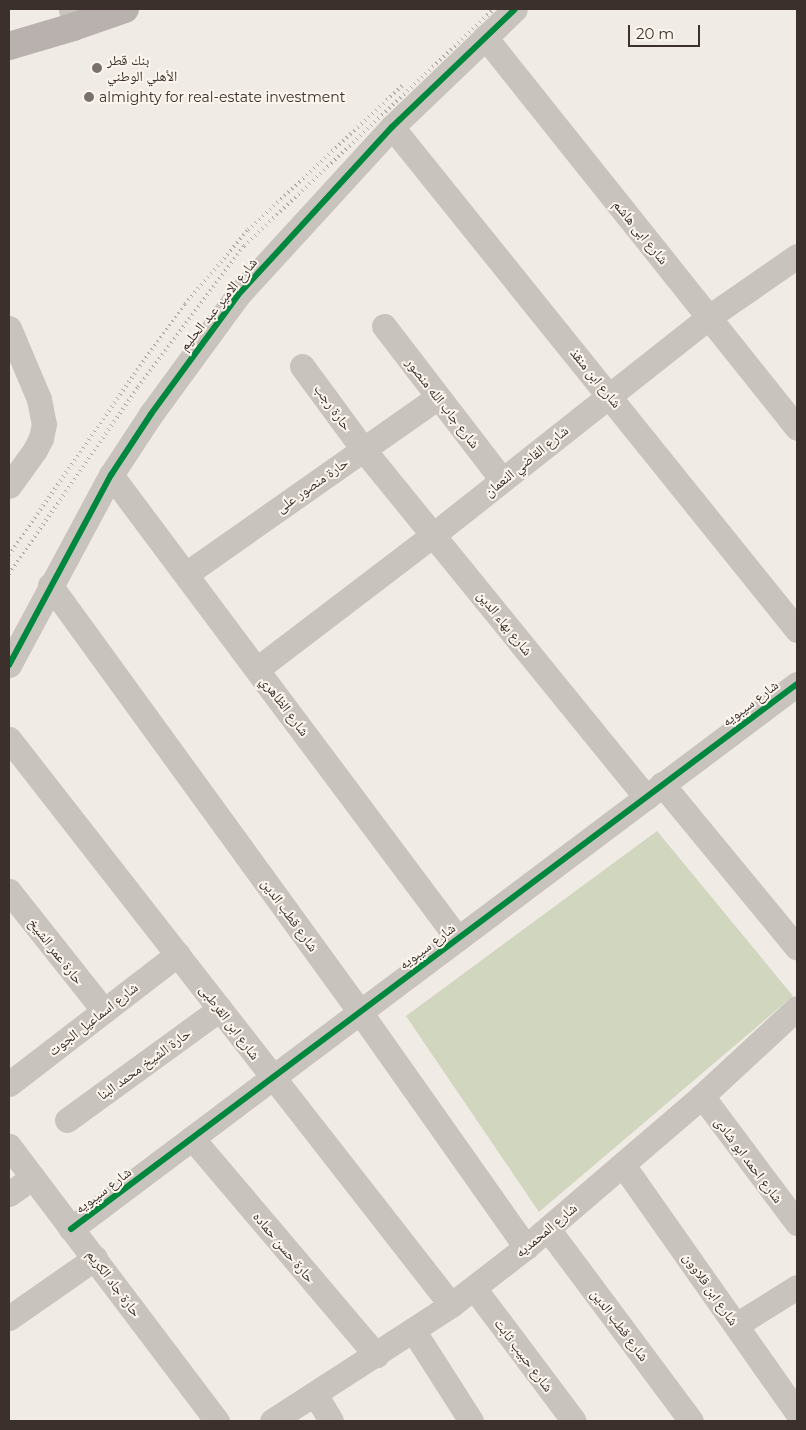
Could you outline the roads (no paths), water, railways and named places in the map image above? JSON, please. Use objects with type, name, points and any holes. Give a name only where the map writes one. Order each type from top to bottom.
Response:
[{"type":"main road","points":[[9,29],[72,9]]},
{"type":"main road","points":[[9,46],[73,28],[125,9]]},
{"type":"street","name":"شارع الامير عبد الحليم","points":[[9,665],[50,585],[111,475],[151,414],[238,295],[392,126],[515,9]]},
{"type":"street","name":"شارع ابى هاشم","points":[[485,36],[797,428]]},
{"type":"street","name":"شارع ابن منقذ","points":[[392,126],[797,630]]},
{"type":"street","name":"شارع القاضي النعمان","points":[[257,668],[433,535],[709,317],[797,256]]},
{"type":"street","name":"شارع جاب الله منصور","points":[[384,326],[502,480]]},
{"type":"street","points":[[9,328],[38,399],[44,424],[41,438],[9,486]]},
{"type":"street","name":"حارة رجب","points":[[302,366],[364,449]]},
{"type":"street","name":"حارة منصور على","points":[[186,574],[438,397]]},
{"type":"street","name":"شارع بهاء الدين","points":[[364,449],[433,535],[654,791],[797,948]]},
{"type":"street","name":"شارع الظاهري","points":[[111,475],[458,939]]},
{"type":"street","name":"شارع قطب الدين","points":[[50,585],[360,1012],[526,1247]]},
{"type":"street","name":"شارع سيبويه","points":[[71,1229],[797,684]]},
{"type":"street","name":"شارع ابن القرطبى","points":[[9,738],[451,1304]]},
{"type":"street","name":"حارة عمر الشيخ","points":[[9,890],[104,1011]]},
{"type":"street","name":"شارع اسماعيل الجوت","points":[[9,1084],[178,954]]},
{"type":"street","name":"حارة الشيخ محمد البنا","points":[[67,1120],[220,1009]]},
{"type":"street","name":"شارع المحمديه","points":[[272,1421],[376,1355],[474,1288],[548,1229],[623,1165],[797,1009]]},
{"type":"street","name":"شارع احمد ابو شادى","points":[[702,1096],[797,1223]]},
{"type":"street","name":"حارة حسن حماده","points":[[192,1138],[376,1355]]},
{"type":"street","name":"حارة جاد الكريم","points":[[9,1146],[217,1421]]},
{"type":"street","name":"شارع ابن قلاوون","points":[[623,1165],[797,1413]]},
{"type":"street","points":[[9,1194],[33,1177]]},
{"type":"street","name":"شارع قطب الدين","points":[[548,1229],[691,1421]]},
{"type":"street","points":[[9,1318],[95,1258]]},
{"type":"street","points":[[736,1325],[797,1287]]},
{"type":"street","name":"شارع حبيب ثابت","points":[[474,1288],[574,1421]]},
{"type":"street","points":[[413,1330],[471,1421]]},
{"type":"street","points":[[315,1394],[331,1421]]},
{"type":"railway","points":[[9,574],[138,387],[244,246],[494,9]]},
{"type":"railway","points":[[9,555],[185,304],[248,230],[402,86]]},
{"type":"place","name":"بنك قطر الأهلي الوطني","points":[[97,68]]},
{"type":"place","name":"almighty for real-estate investment","points":[[89,97]]}]
